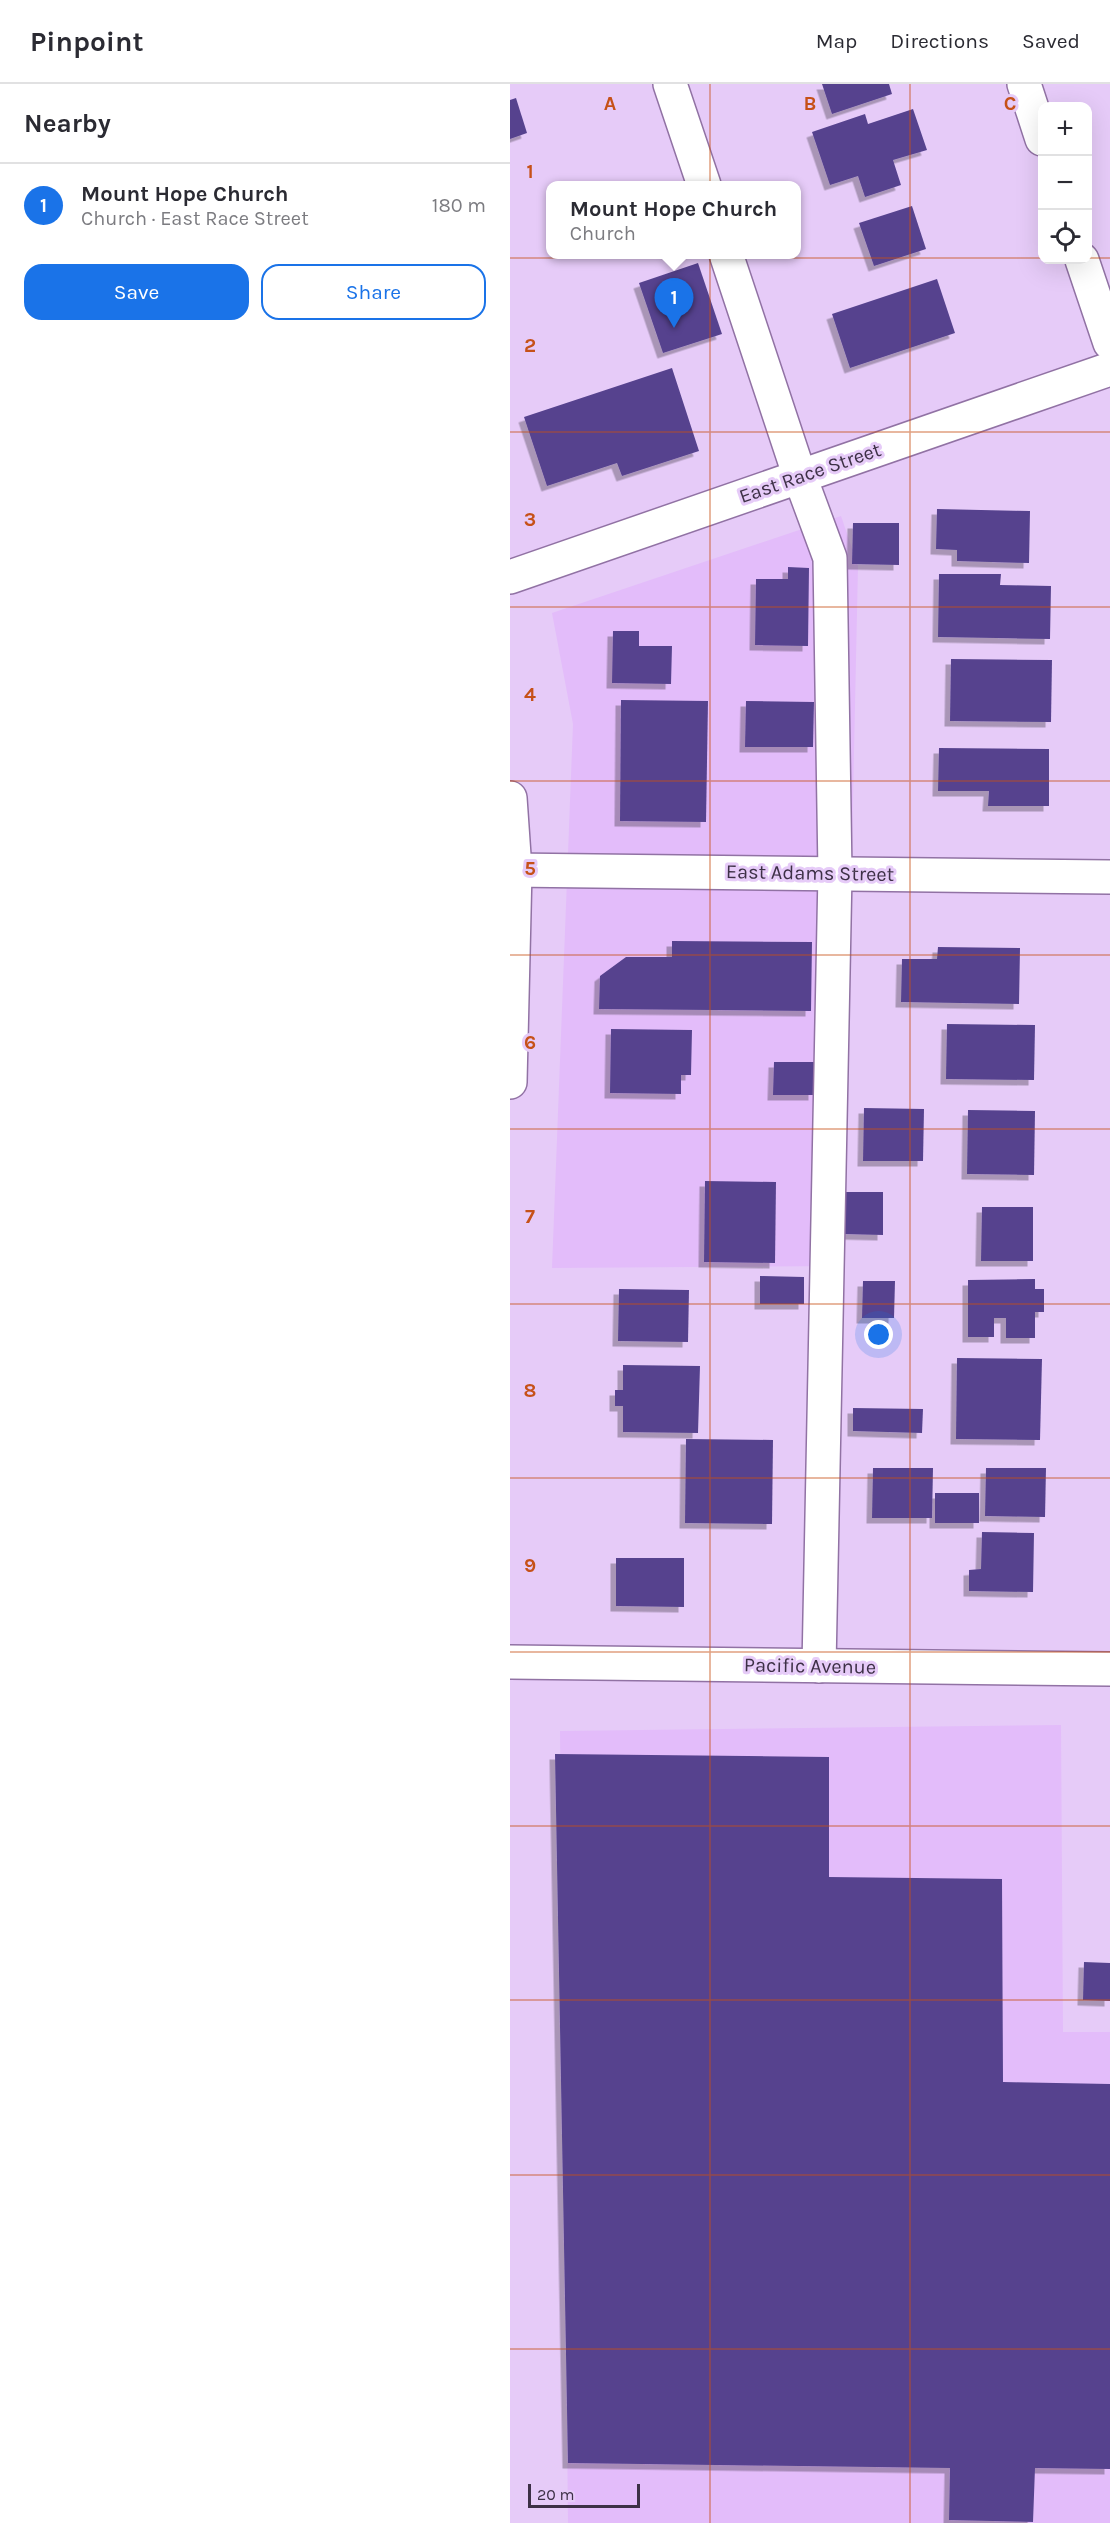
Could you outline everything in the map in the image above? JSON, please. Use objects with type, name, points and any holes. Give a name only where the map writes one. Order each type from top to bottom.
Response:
[{"type":"street","points":[[670,84],[702,181]]},
{"type":"street","points":[[1024,84],[1038,127]]},
{"type":"street","points":[[727,259],[800,477],[830,558],[835,873],[819,1666]]},
{"type":"street","points":[[1083,264],[1110,343]]},
{"type":"street","name":"East Race Street","points":[[510,577],[1110,369]]},
{"type":"street","points":[[510,798],[512,870],[510,1082]]},
{"type":"street","name":"East Adams Street","points":[[512,870],[1110,877]]},
{"type":"street","name":"Pacific Avenue","points":[[510,1662],[1110,1669]]},
{"type":"shaded area","points":[[841,516],[858,566],[843,1266],[552,1268],[573,724],[552,613]]},
{"type":"shaded area","points":[[1061,1725],[1063,2032],[1110,2032],[1110,2523],[568,2523],[560,1731]]},
{"type":"building","points":[[822,84],[889,84],[892,94],[832,114]]},
{"type":"building","points":[[516,98],[527,133],[510,139],[510,100]]},
{"type":"building","points":[[913,109],[927,150],[893,160],[901,185],[865,197],[858,176],[830,185],[812,132],[865,114],[868,124]]},
{"type":"building","points":[[912,206],[926,249],[874,266],[859,223]]},
{"type":"building","points":[[698,263],[722,334],[663,353],[639,283]]},
{"type":"building","points":[[937,279],[955,333],[850,368],[832,314]]},
{"type":"building","points":[[672,368],[699,451],[622,476],[617,463],[547,486],[524,417]]},
{"type":"building","points":[[937,509],[1030,511],[1029,563],[957,561],[957,550],[936,549]]},
{"type":"building","points":[[853,523],[899,523],[899,565],[852,564]]},
{"type":"building","points":[[788,567],[809,568],[808,646],[755,645],[756,579],[788,579]]},
{"type":"building","points":[[939,574],[1001,574],[1000,585],[1051,586],[1050,639],[938,637]]},
{"type":"building","points":[[613,631],[639,631],[639,646],[672,646],[671,684],[612,683]]},
{"type":"building","points":[[951,659],[1052,660],[1051,722],[950,721]]},
{"type":"building","points":[[621,700],[708,701],[706,822],[620,821]]},
{"type":"building","points":[[746,701],[814,702],[813,747],[745,747]]},
{"type":"building","points":[[939,748],[1049,749],[1049,806],[988,806],[989,791],[938,791]]},
{"type":"building","points":[[672,941],[812,942],[811,1011],[599,1009],[600,976],[626,957],[672,957]]},
{"type":"building","points":[[938,947],[1020,948],[1019,1004],[901,1002],[902,959],[937,959]]},
{"type":"building","points":[[947,1024],[1035,1025],[1034,1080],[946,1079]]},
{"type":"building","points":[[611,1029],[692,1030],[691,1075],[681,1075],[681,1094],[610,1093]]},
{"type":"building","points":[[774,1062],[814,1062],[814,1095],[773,1095]]},
{"type":"building","points":[[864,1108],[924,1109],[923,1161],[863,1161]]},
{"type":"building","points":[[968,1110],[1035,1111],[1034,1175],[967,1174]]},
{"type":"building","points":[[705,1181],[776,1182],[775,1263],[704,1262]]},
{"type":"building","points":[[845,1192],[883,1192],[883,1235],[844,1234]]},
{"type":"building","points":[[982,1207],[1033,1207],[1033,1261],[981,1261]]},
{"type":"building","points":[[760,1276],[804,1277],[804,1304],[760,1304]]},
{"type":"building","points":[[1035,1279],[1035,1289],[1044,1289],[1044,1312],[1035,1312],[1035,1338],[1006,1338],[1006,1318],[994,1318],[994,1337],[968,1337],[968,1280]]},
{"type":"building","points":[[863,1281],[895,1281],[894,1318],[862,1318]]},
{"type":"building","points":[[619,1289],[689,1290],[688,1342],[618,1341]]},
{"type":"building","points":[[957,1358],[1042,1359],[1040,1440],[956,1439]]},
{"type":"building","points":[[623,1365],[700,1366],[698,1433],[623,1432],[623,1406],[615,1406],[615,1390],[623,1390]]},
{"type":"building","points":[[853,1408],[923,1409],[922,1433],[853,1431]]},
{"type":"building","points":[[686,1439],[773,1440],[772,1524],[685,1523]]},
{"type":"building","points":[[873,1468],[933,1468],[932,1518],[872,1518]]},
{"type":"building","points":[[986,1468],[1046,1468],[1045,1517],[985,1516]]},
{"type":"building","points":[[935,1493],[979,1493],[979,1523],[935,1523]]},
{"type":"building","points":[[982,1532],[1034,1533],[1033,1592],[969,1591],[969,1570],[981,1569]]},
{"type":"building","points":[[616,1558],[684,1558],[684,1607],[616,1606]]},
{"type":"building","points":[[555,1754],[829,1757],[829,1877],[1002,1879],[1003,2082],[1110,2084],[1110,2469],[1035,2468],[1033,2522],[949,2520],[950,2468],[568,2463]]},
{"type":"building","points":[[1084,1962],[1110,1963],[1110,2001],[1083,2000]]},
{"type":"place","name":"Mount Hope Church","points":[[674,328]]}]
